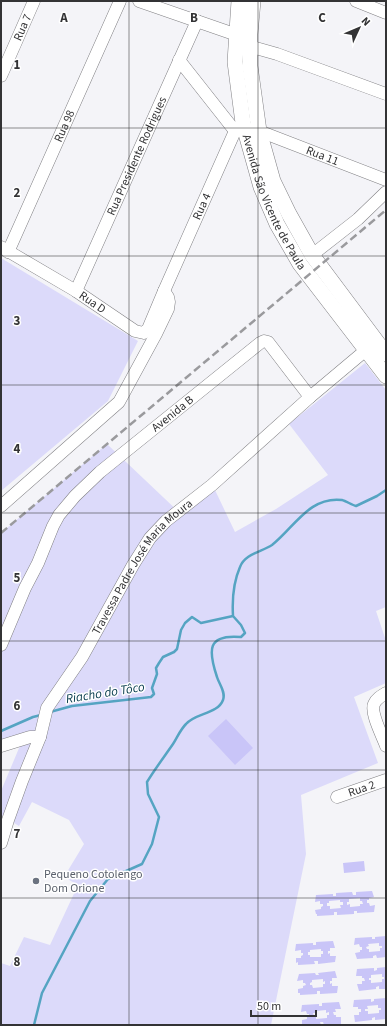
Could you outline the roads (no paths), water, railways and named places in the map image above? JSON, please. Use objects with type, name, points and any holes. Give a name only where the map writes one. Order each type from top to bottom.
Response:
[{"type":"main road","name":"Avenida São Vicente de Paula","points":[[239,1],[235,62],[239,127],[261,187],[277,224],[307,275],[386,376]]},
{"type":"main road","name":"Avenida São Vicente de Paula","points":[[253,1],[250,66],[258,131],[273,181],[289,214],[312,255],[386,354]]},
{"type":"street","name":"Rua 7","points":[[1,76],[34,1]]},
{"type":"street","name":"Rua 98","points":[[5,250],[120,1]]},
{"type":"street","points":[[139,1],[236,35]]},
{"type":"street","points":[[356,1],[386,13]]},
{"type":"street","name":"Rua Presidente Rodrigues","points":[[76,291],[197,21]]},
{"type":"street","points":[[250,46],[277,54],[386,94]]},
{"type":"street","points":[[179,60],[239,127]]},
{"type":"street","name":"Rua 4","points":[[164,291],[239,127]]},
{"type":"street","name":"Rua 11","points":[[258,131],[386,180]]},
{"type":"street","points":[[312,255],[358,219],[386,192]]},
{"type":"street","name":"Rua D","points":[[5,250],[76,291],[136,331],[144,333],[148,329],[164,291]]},
{"type":"street","points":[[1,506],[118,402],[156,334],[168,309],[168,297],[164,291]]},
{"type":"street","name":"Avenida B","points":[[1,645],[53,526],[59,515],[75,496],[100,472],[260,343],[264,341],[268,342],[310,397]]},
{"type":"street","name":"Travessa Padre José Maria Moura","points":[[1,843],[19,787],[40,737],[47,708],[82,657],[126,576],[150,538],[166,521],[212,485],[310,397],[366,350]]},
{"type":"street","points":[[386,694],[376,700],[373,708],[386,746]]},
{"type":"street","points":[[1,746],[30,737],[40,737]]},
{"type":"street","name":"Rua 2","points":[[337,797],[386,780]]},
{"type":"waterway","points":[[34,1025],[42,993],[90,901],[108,879],[142,864],[152,844],[159,817],[148,794],[147,782],[186,724],[190,720],[216,708],[223,700],[223,691],[214,667],[212,652],[216,641],[222,638],[241,637],[245,633],[241,625],[233,616],[234,585],[242,563],[249,556],[272,545],[303,515],[320,503],[330,500],[342,500],[356,506],[386,490]]},
{"type":"waterway","name":"Riacho do Tôco","points":[[50,712],[72,706],[151,697],[154,694],[152,688],[157,674],[156,668],[163,657],[177,649],[181,630],[185,623],[192,617],[201,623],[233,616]]},
{"type":"waterway","name":"Riacho do Tôco","points":[[1,731],[41,715]]},
{"type":"railway","points":[[1,533],[386,210]]},
{"type":"place","name":"Pequeno Cotolengo Dom Orione","points":[[36,881]]}]
